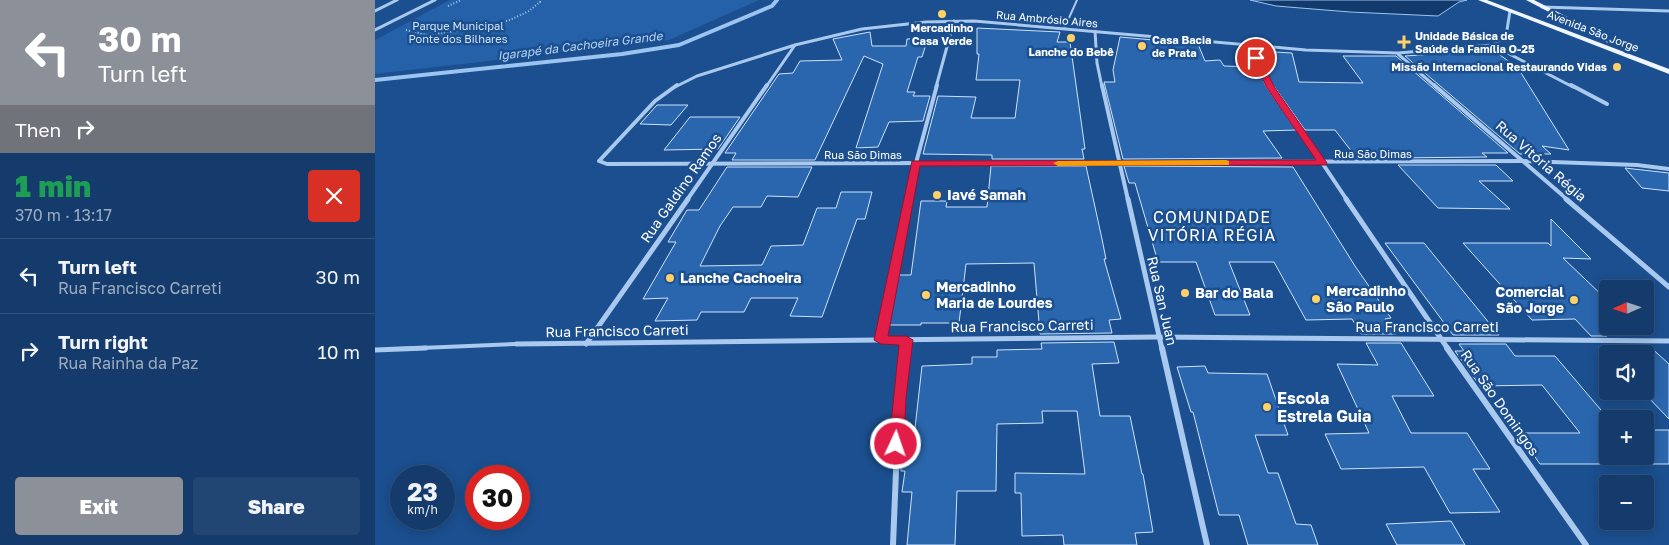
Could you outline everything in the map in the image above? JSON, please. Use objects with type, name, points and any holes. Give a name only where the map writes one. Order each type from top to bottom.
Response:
[{"type":"main road","name":"Avenida São Jorge","points":[[1529,0],[1604,38],[1669,64]]},
{"type":"main road","name":"Avenida São Jorge","points":[[1484,1],[1669,72]]},
{"type":"street","points":[[375,10],[397,0]]},
{"type":"street","points":[[375,30],[435,0]]},
{"type":"street","points":[[1541,7],[1669,11]]},
{"type":"street","points":[[1492,45],[1506,36],[1510,11]]},
{"type":"street","points":[[881,340],[916,163],[954,21]]},
{"type":"street","name":"Rua Ambrósio Aires","points":[[599,161],[599,158],[655,101],[676,86],[718,69],[795,46],[862,29],[954,21],[1360,53],[1398,53],[1492,45]]},
{"type":"street","name":"Rua San Juan","points":[[1095,31],[1097,63],[1207,545]]},
{"type":"street","name":"Rua São Domingos","points":[[1251,45],[1271,88],[1442,340],[1586,545]]},
{"type":"street","points":[[1492,45],[1607,104]]},
{"type":"street","name":"Rua Galdino Ramos","points":[[586,344],[795,46]]},
{"type":"street","name":"Rua Vitória Régia","points":[[1398,53],[1669,287]]},
{"type":"street","name":"Rua São Dimas","points":[[599,161],[607,164],[1525,162],[1637,165],[1669,169]]},
{"type":"street","name":"Rua Francisco Carreti","points":[[516,344],[1158,337],[1669,341]]},
{"type":"street","points":[[893,545],[899,398],[906,340]]},
{"type":"lane","points":[[1064,29],[1077,0]]},
{"type":"lane","name":"Rua Francisco Carreti","points":[[375,350],[516,344]]},
{"type":"path","points":[[446,7],[461,0]]},
{"type":"path","points":[[408,25],[403,29],[427,35],[479,28],[510,20],[523,14],[540,2],[538,0]]},
{"type":"green space","name":"Parque Municipal Ponte dos Bilhares","points":[[450,0],[759,0],[669,40],[375,74],[375,40]]},
{"type":"shaded area","points":[[1250,0],[1467,0],[1459,2],[1438,16],[1276,6]]},
{"type":"building","points":[[977,28],[1060,32],[1057,42],[1070,42],[1085,149],[1082,149],[1084,159],[992,159],[992,155],[923,154],[938,96],[976,97],[971,118],[1015,118],[1020,80],[976,80],[979,54],[977,54]]},
{"type":"building","points":[[870,32],[872,46],[906,46],[907,39],[928,38],[922,57],[918,57],[907,92],[915,92],[913,96],[930,96],[923,121],[889,122],[878,147],[856,148],[883,64],[864,56],[815,160],[732,160],[736,153],[725,153],[779,74],[793,73],[800,61],[842,60],[833,39]]},
{"type":"building","points":[[1120,37],[1198,44],[1205,61],[1220,60],[1224,66],[1257,67],[1267,88],[1296,130],[1263,131],[1282,158],[1123,159],[1104,82],[1115,82],[1113,70]]},
{"type":"building","points":[[1493,50],[1518,68],[1569,150],[1542,146],[1551,154],[1520,154],[1405,56]]},
{"type":"building","points":[[1257,51],[1292,53],[1299,82],[1363,83],[1343,56],[1396,56],[1508,153],[1482,153],[1487,157],[1391,158],[1386,152],[1352,152],[1335,130],[1305,130],[1271,82]]},
{"type":"building","points":[[657,105],[688,105],[671,125],[640,124]]},
{"type":"building","points":[[690,117],[740,117],[718,149],[664,150]]},
{"type":"building","points":[[1398,165],[1496,165],[1513,181],[1479,181],[1510,209],[1438,208]]},
{"type":"building","points":[[991,166],[1086,166],[1106,259],[1104,259],[1121,319],[1109,320],[1112,333],[1040,334],[1034,263],[966,264],[959,323],[889,325],[898,275],[911,275],[921,201],[947,201],[946,207],[987,207]]},
{"type":"building","points":[[1124,166],[1293,167],[1355,266],[1391,318],[1385,319],[1396,334],[1361,334],[1352,319],[1306,320],[1274,262],[1229,262],[1250,315],[1215,315],[1196,262],[1158,262],[1135,183],[1129,183]]},
{"type":"building","points":[[727,167],[812,167],[798,197],[767,196],[761,207],[733,207],[720,226],[700,266],[762,265],[771,246],[803,245],[817,208],[836,208],[841,192],[872,192],[865,219],[857,219],[822,317],[790,316],[798,298],[751,298],[744,312],[701,312],[697,320],[655,321],[668,298],[643,299],[676,242],[668,242],[687,210],[699,210]]},
{"type":"building","points":[[1625,168],[1669,173],[1669,191],[1642,188]]},
{"type":"building","points":[[1551,219],[1591,259],[1563,258],[1599,292],[1599,335],[1607,336],[1591,336],[1575,319],[1532,320],[1463,243],[1548,243],[1551,246]]},
{"type":"building","points":[[1385,243],[1424,243],[1499,335],[1453,335]]},
{"type":"building","points":[[1114,342],[1119,363],[1092,364],[1100,416],[1130,416],[1153,532],[1135,533],[1137,545],[1064,545],[1063,535],[1022,536],[1021,493],[1015,493],[1015,473],[1085,474],[1077,411],[1042,411],[1043,423],[997,424],[996,491],[957,491],[955,545],[907,545],[912,492],[902,492],[905,471],[901,471],[902,437],[914,437],[922,366],[972,364],[972,357],[997,357],[997,350],[1042,349],[1041,343]]},
{"type":"building","points":[[1366,343],[1401,343],[1434,396],[1392,396],[1411,433],[1467,433],[1490,469],[1473,469],[1500,512],[1450,513],[1424,467],[1341,469],[1325,434],[1369,433],[1337,364],[1378,365]]},
{"type":"building","points":[[1459,344],[1506,344],[1515,356],[1555,356],[1601,410],[1599,410],[1599,464],[1540,464],[1518,433],[1580,433],[1542,385],[1480,386],[1455,351],[1464,351]]},
{"type":"building","points":[[1654,350],[1669,364],[1669,419],[1651,400],[1654,400]]},
{"type":"building","points":[[1205,366],[1208,373],[1267,374],[1288,435],[1255,435],[1268,473],[1278,473],[1296,524],[1311,525],[1318,545],[1248,545],[1239,515],[1219,515],[1193,412],[1191,412],[1177,367]]},
{"type":"building","points":[[1654,430],[1669,430],[1669,464],[1654,464]]},
{"type":"building","points":[[1451,521],[1465,545],[1397,545],[1386,524]]},
{"type":"waterway","name":"Igarapé da Cachoeira Grande","points":[[375,80],[622,54],[679,45],[772,6],[777,0]]},
{"type":"slow traffic","points":[[1058,163],[1226,163]]},
{"type":"place","name":"Mercadinho Casa Verde","points":[[942,14]]},
{"type":"place","name":"Lanche do Bebê","points":[[1071,38]]},
{"type":"place","name":"Unidade Básica de Saúde da Família O-25","points":[[1404,42]]},
{"type":"place","name":"Casa Bacia de Prata","points":[[1142,46]]},
{"type":"place","name":"Missão Internacional Restaurando Vidas","points":[[1617,67]]},
{"type":"place","name":"Iavé Samah","points":[[937,195]]},
{"type":"place","name":"Lanche Cachoeira","points":[[670,278]]},
{"type":"place","name":"Bar do Bala","points":[[1185,293]]},
{"type":"place","name":"Mercadinho Maria de Lourdes","points":[[926,295]]},
{"type":"place","name":"Mercadinho São Paulo","points":[[1316,299]]},
{"type":"place","name":"Comercial São Jorge","points":[[1574,300]]},
{"type":"place","name":"Escola Estrela Guia","points":[[1267,407]]},
{"type":"district","name":"COMUNIDADE VITÓRIA RÉGIA","points":[[1212,226]]},
{"type":"route","points":[[896,444],[906,340],[881,340],[916,163],[1323,163],[1271,88],[1256,58]]}]
